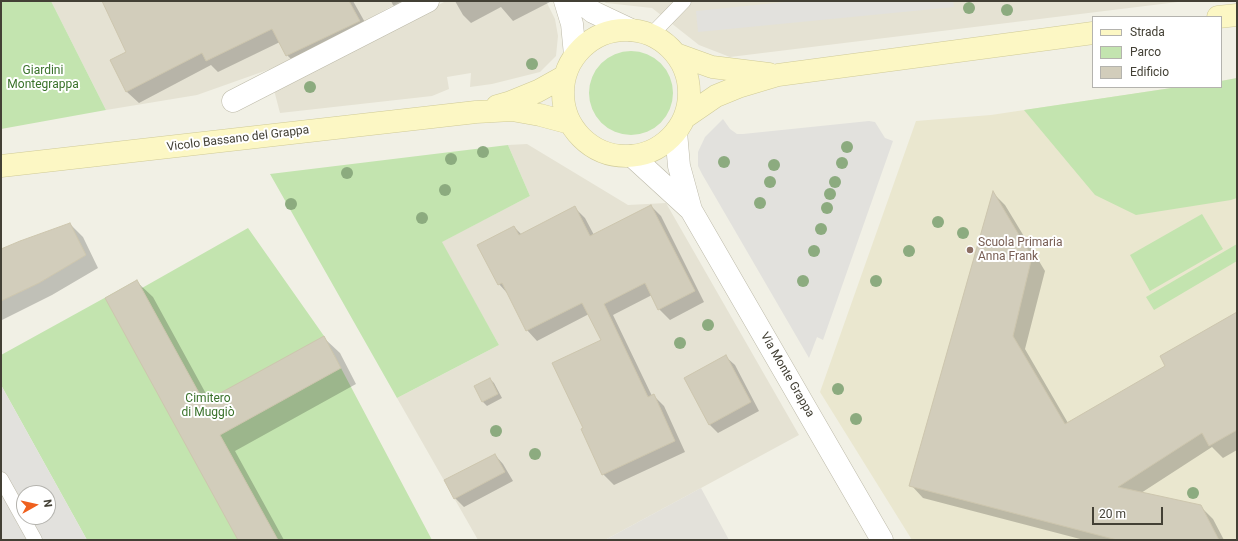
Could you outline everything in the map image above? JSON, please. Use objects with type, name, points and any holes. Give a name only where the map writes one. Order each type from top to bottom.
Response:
[{"type":"main road","points":[[1222,17],[1237,15]]},
{"type":"main road","points":[[680,125],[689,102],[689,85],[685,69],[676,54],[665,43],[641,32],[610,32],[590,40],[575,55],[565,76],[562,92],[564,108],[570,123],[580,138],[596,149],[613,155],[632,156],[648,152],[663,144],[680,125],[716,96],[738,87],[778,75],[1092,33]]},
{"type":"main road","points":[[676,54],[712,67],[778,75]]},
{"type":"main road","points":[[476,112],[511,102],[538,91],[565,76]]},
{"type":"main road","points":[[476,112],[512,110],[540,115],[570,123]]},
{"type":"main road","name":"Vicolo Bassano del Grappa","points":[[1,166],[476,112]]},
{"type":"street","points":[[233,101],[428,1]]},
{"type":"street","points":[[565,1],[572,24],[575,55]]},
{"type":"street","points":[[579,1],[593,12],[641,32]]},
{"type":"street","name":"Via Monte Grappa","points":[[680,125],[679,166],[691,210],[882,540]]},
{"type":"street","name":"Via Monte Grappa","points":[[632,156],[691,210]]},
{"type":"lane","points":[[641,32],[684,1]]},
{"type":"lane","points":[[1,479],[35,540]]},
{"type":"shaded area","points":[[51,1],[401,1],[290,62],[197,95],[106,110]]},
{"type":"shaded area","points":[[446,1],[546,1],[555,19],[558,36],[556,56],[540,72],[492,84],[470,87],[471,73],[447,77],[449,89],[432,96],[280,113],[274,90]]},
{"type":"shaded area","points":[[603,1],[1186,1],[730,57],[699,45],[652,8],[606,3]]},
{"type":"shaded area","points":[[795,1],[953,1],[954,7],[698,32],[696,11]]},
{"type":"shaded area","name":"Scuola Primaria Anna Frank","points":[[1237,78],[1237,540],[912,540],[820,392],[916,121],[991,115],[1171,88],[1222,88],[1222,81]]},
{"type":"shaded area","points":[[723,119],[730,129],[737,134],[869,121],[875,122],[885,138],[893,141],[823,340],[817,337],[809,358],[698,166],[698,152],[705,137]]},
{"type":"shaded area","points":[[527,144],[628,205],[666,203],[799,435],[605,540],[478,540],[397,398],[499,345],[441,242],[530,196],[508,145]]},
{"type":"shaded area","points":[[1,385],[87,540],[1,540]]},
{"type":"shaded area","points":[[701,488],[729,540],[605,540]]},
{"type":"green space","name":"Giardini Montegrappa","points":[[1,1],[51,1],[106,110],[1,129]]},
{"type":"green space","points":[[631,51],[639,52],[654,58],[666,70],[672,85],[672,101],[666,116],[654,128],[639,134],[631,135],[623,134],[608,128],[596,116],[590,101],[589,93],[590,85],[596,70],[608,58],[623,52]]},
{"type":"green space","points":[[1237,78],[1237,198],[1136,215],[1095,195],[1024,110],[1171,88],[1222,88],[1222,81]]},
{"type":"green space","points":[[508,145],[530,196],[442,242],[499,345],[397,398],[270,174]]},
{"type":"green space","points":[[1202,214],[1223,249],[1150,291],[1130,255]]},
{"type":"green space","name":"Cimitero di Muggiò","points":[[248,228],[324,336],[432,540],[87,540],[1,385],[1,355],[137,280],[142,288]]},
{"type":"green space","points":[[1237,244],[1237,261],[1154,310],[1146,297]]},
{"type":"building","points":[[102,1],[349,1],[360,21],[286,56],[272,29],[206,61],[202,53],[126,92],[110,60],[126,52]]},
{"type":"building","points":[[993,191],[1032,257],[1013,336],[1065,424],[1165,366],[1160,356],[1237,312],[1237,430],[1209,446],[1202,433],[1118,487],[1201,505],[1219,540],[1117,540],[909,486]]},
{"type":"building","points":[[651,205],[695,291],[658,310],[645,283],[604,304],[648,397],[654,394],[675,441],[602,475],[581,429],[583,428],[552,363],[601,340],[582,303],[526,331],[502,283],[498,285],[477,245],[514,226],[519,235],[575,206],[590,236]]},
{"type":"building","points":[[70,223],[86,255],[39,283],[1,301],[1,249]]},
{"type":"building","points":[[137,280],[204,402],[324,336],[341,368],[220,435],[278,540],[238,540],[105,298]]},
{"type":"building","points":[[726,355],[751,402],[709,425],[684,378]]},
{"type":"building","points":[[490,378],[498,394],[482,402],[474,386]]},
{"type":"building","points":[[495,454],[505,472],[454,499],[444,480]]},
{"type":"place","name":"Scuola Primaria Anna Frank","points":[[970,250]]}]
